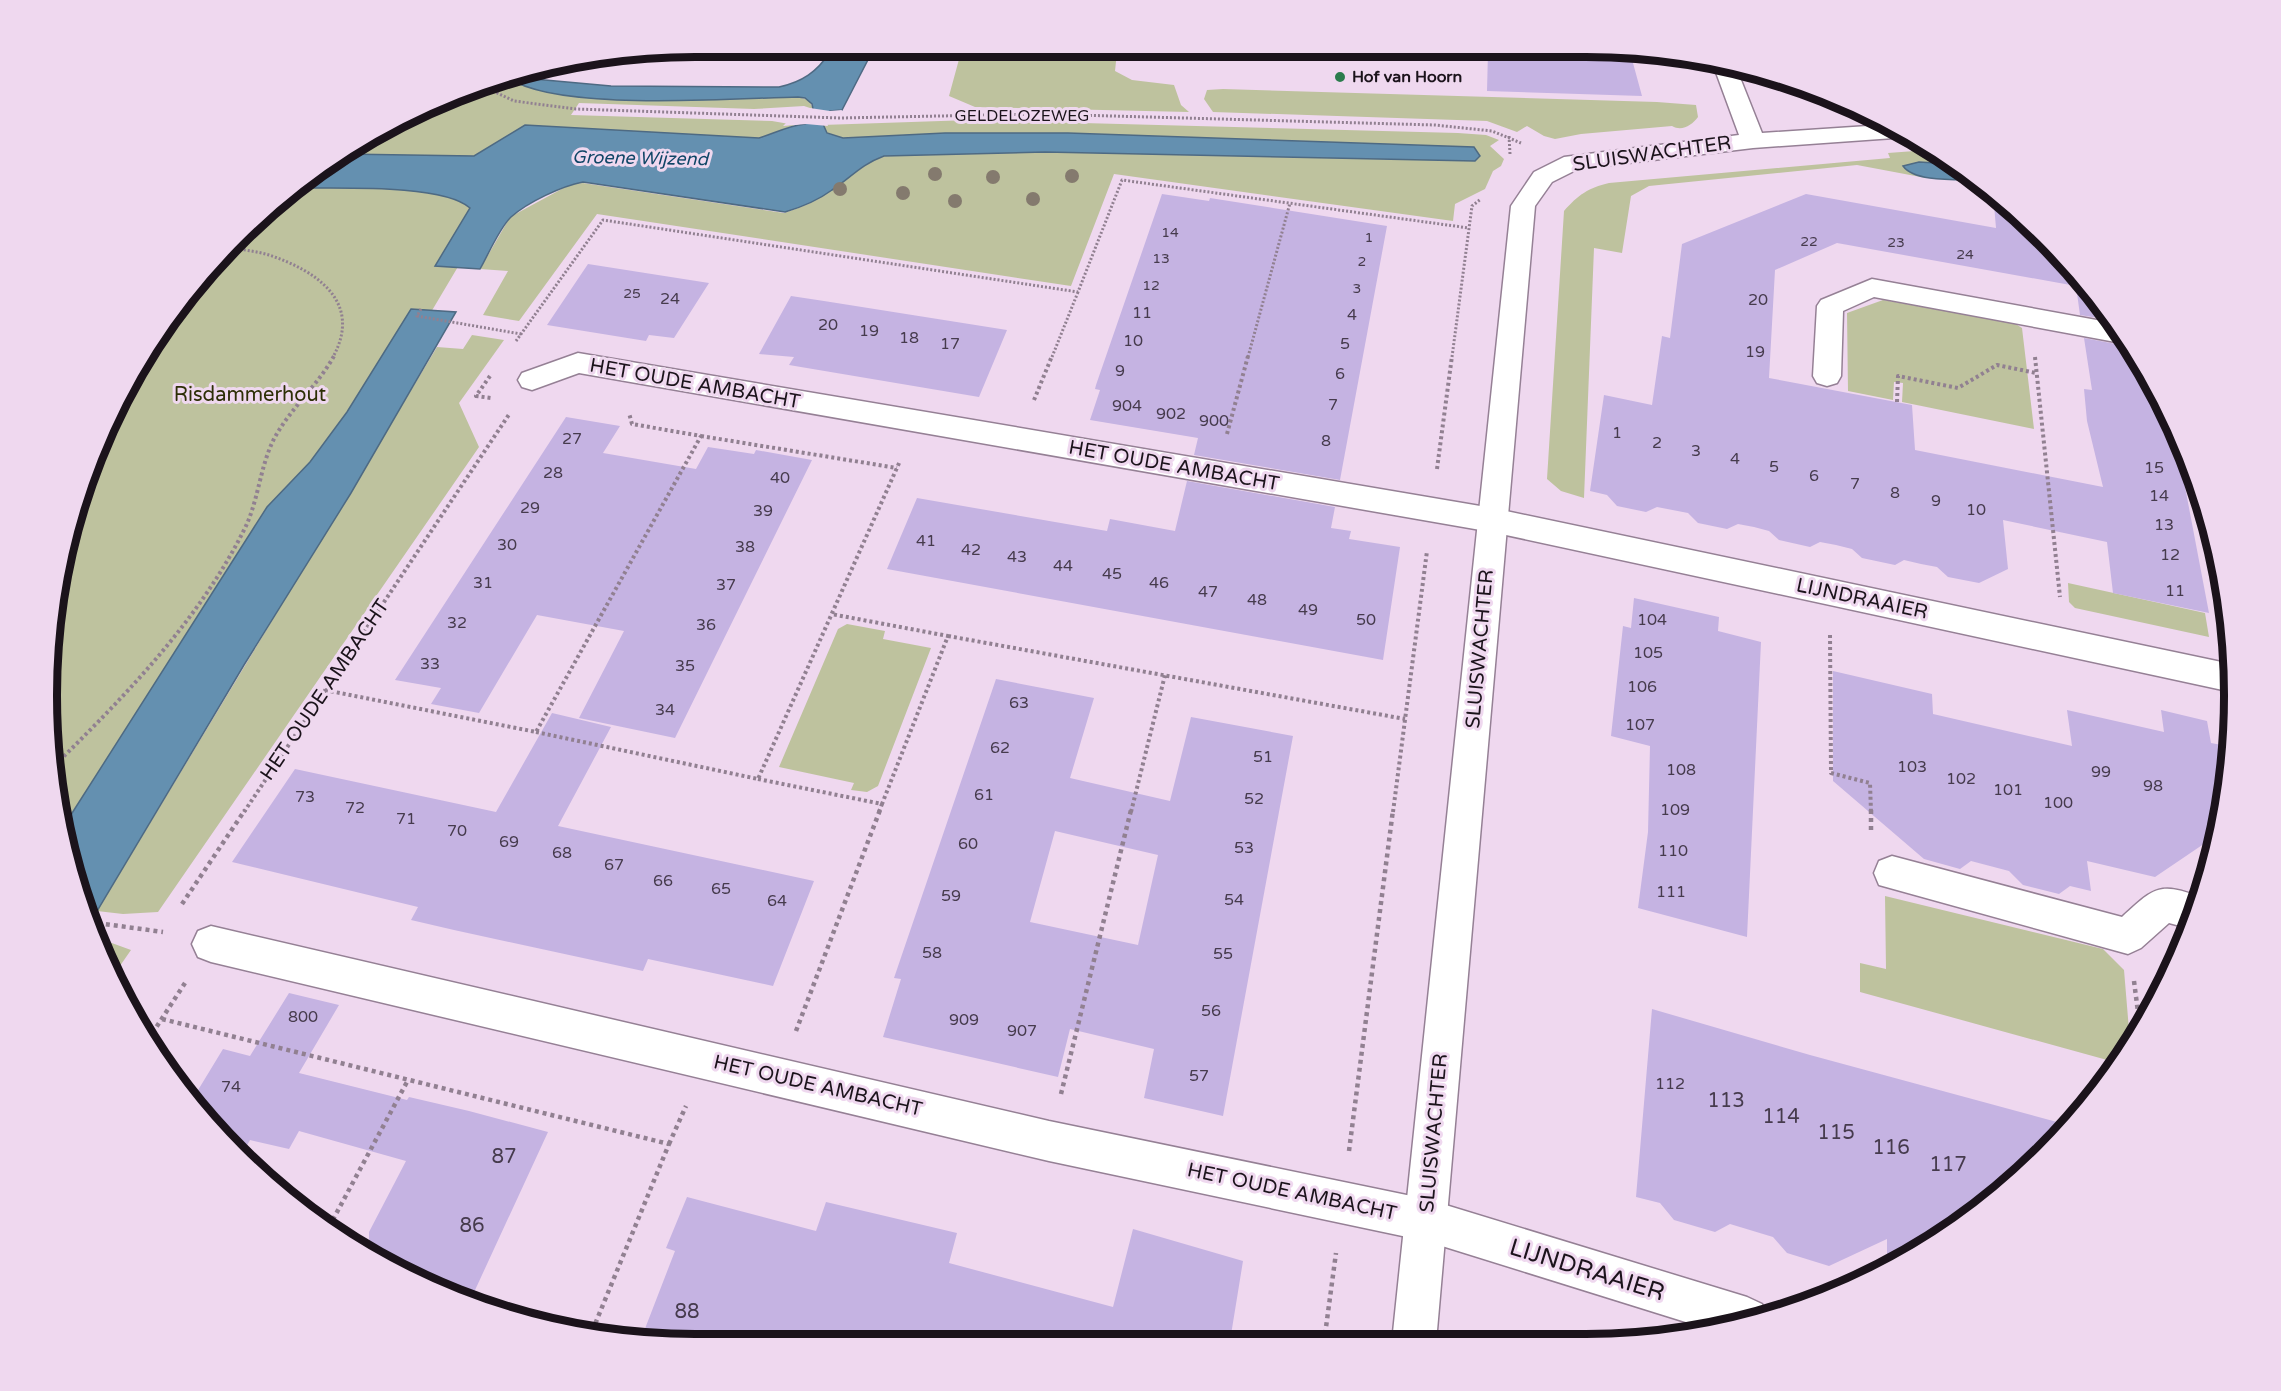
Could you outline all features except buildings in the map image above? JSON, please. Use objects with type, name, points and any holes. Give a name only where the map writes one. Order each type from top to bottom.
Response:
[{"type":"street","points":[[1727,73],[1753,141],[1884,132]]},
{"type":"street","name":"SLUISWACHTER","points":[[1415,1334],[1523,206],[1543,177],[1573,162],[1753,141]]},
{"type":"street","points":[[1827,376],[1830,306],[1872,288],[2110,332]]},
{"type":"street","name":"HET OUDE AMBACHT","points":[[532,380],[578,363],[1492,520]]},
{"type":"street","name":"LIJNDRAAIER","points":[[1492,520],[2224,676]]},
{"type":"street","points":[[1892,873],[2128,936],[2163,904],[2187,910]]},
{"type":"street","name":"HET OUDE AMBACHT","points":[[211,944],[1049,1140],[1426,1220]]},
{"type":"street","name":"LIJNDRAAIER","points":[[1426,1220],[1736,1316]]},
{"type":"path","name":"GELDELOZEWEG","points":[[493,90],[507,99],[532,105],[576,109],[840,118],[1040,114],[1444,126],[1492,130],[1509,136],[1523,144],[1555,170]]},
{"type":"path","points":[[1509,136],[1508,151],[1513,159]]},
{"type":"path","points":[[1325,1334],[1472,206],[1491,193]]},
{"type":"path","points":[[1217,473],[1290,203]]},
{"type":"path","points":[[60,760],[106,716],[184,625],[245,527],[276,436],[340,346],[345,320],[337,298],[328,287],[309,274],[268,255],[239,249]]},
{"type":"path","points":[[1019,439],[1078,292]]},
{"type":"path","points":[[421,309],[417,316],[521,334]]},
{"type":"path","points":[[2031,317],[2065,643]]},
{"type":"path","points":[[1897,402],[1898,376],[1958,388],[1997,365],[2036,373]]},
{"type":"path","name":"HET OUDE AMBACHT","points":[[176,913],[532,380]]},
{"type":"path","points":[[758,779],[917,422]]},
{"type":"path","points":[[701,436],[897,468]]},
{"type":"path","points":[[1830,592],[1831,772],[1870,783],[1872,869],[1892,873]]},
{"type":"path","points":[[831,614],[1405,719]]},
{"type":"path","points":[[778,1077],[948,636]]},
{"type":"path","points":[[1049,1140],[1166,675]]},
{"type":"path","points":[[536,732],[882,804]]},
{"type":"path","points":[[163,932],[170,922]]},
{"type":"path","points":[[100,923],[163,932],[211,944],[154,1032]]},
{"type":"path","points":[[162,1019],[669,1144],[594,1326]]},
{"type":"path","points":[[333,1220],[408,1080]]},
{"type":"green space","points":[[960,57],[1116,57],[1115,71],[1132,80],[1174,85],[1181,105],[1189,112],[975,107],[949,96]]},
{"type":"green space","name":"Risdammerhout","points":[[519,82],[573,94],[637,100],[798,97],[809,100],[813,109],[804,106],[754,109],[579,103],[571,115],[772,121],[795,125],[759,138],[559,127],[478,233],[367,420],[202,670],[81,868],[62,779],[57,696],[62,612],[79,530],[106,451],[143,376],[189,307],[244,244],[307,189],[376,143],[451,106]]},
{"type":"green space","points":[[1207,90],[1657,102],[1696,105],[1698,117],[1683,128],[1672,126],[1581,134],[1555,139],[1544,136],[1527,126],[1517,132],[1487,121],[1213,112],[1204,99]]},
{"type":"green space","points":[[971,120],[1486,135],[1499,140],[1490,146],[1504,159],[1501,166],[1493,171],[1485,189],[1455,204],[1453,221],[1114,174],[1071,286],[597,214],[519,321],[483,315],[508,271],[480,269],[510,217],[571,184],[583,183],[784,213],[821,197],[862,167],[884,156],[1045,152],[1475,161],[1480,156],[1473,147],[1068,133],[945,133],[843,138],[827,133],[822,125]]},
{"type":"green space","points":[[1917,151],[1937,163],[1919,162],[1906,170],[1926,178],[1857,165],[1649,186],[1631,196],[1622,253],[1594,248],[1584,498],[1561,491],[1547,479],[1564,211],[1574,201],[1589,190],[1609,183],[1890,158],[1888,153]]},
{"type":"green space","points":[[1883,300],[2014,323],[2022,328],[2034,429],[1902,402],[1903,383],[1894,382],[1893,400],[1848,391],[1847,313]]},
{"type":"green space","points":[[472,335],[504,340],[459,403],[479,447],[158,912],[123,914],[97,911],[437,347],[463,349]]},
{"type":"green space","points":[[2068,583],[2205,613],[2209,637],[2075,608],[2069,602]]},
{"type":"green space","points":[[847,624],[885,631],[883,639],[931,648],[878,786],[867,792],[851,790],[854,783],[779,767],[838,629]]},
{"type":"green space","points":[[1885,896],[2103,949],[2124,970],[2129,1029],[2109,1060],[1860,992],[1860,963],[1886,969]]},
{"type":"green space","points":[[106,941],[131,950],[119,968]]},
{"type":"water","name":"Groene Wijzend","points":[[826,57],[869,57],[842,110],[830,111],[823,124],[827,133],[843,138],[945,133],[1068,133],[1474,147],[1480,156],[1475,161],[1045,152],[884,156],[862,167],[821,197],[785,212],[583,182],[546,195],[511,217],[498,234],[480,269],[435,266],[470,208],[456,200],[436,194],[412,191],[308,188],[358,154],[474,156],[525,125],[759,138],[805,124],[813,109],[812,104],[805,98],[798,97],[690,101],[602,99],[562,95],[529,88],[518,82],[532,78],[611,86],[779,87],[795,82],[820,65]]},
{"type":"water","points":[[1919,162],[1937,163],[1961,180],[1927,178],[1903,166]]},
{"type":"water","points":[[411,309],[456,312],[351,493],[244,665],[96,913],[69,818],[267,507],[310,462],[347,412]]},
{"type":"pier","points":[[810,108],[842,110],[841,113],[832,114],[827,123],[828,126],[806,124],[783,126],[786,123],[803,121]]},
{"type":"place","name":"Hof van Hoorn","points":[[1340,77]]}]
